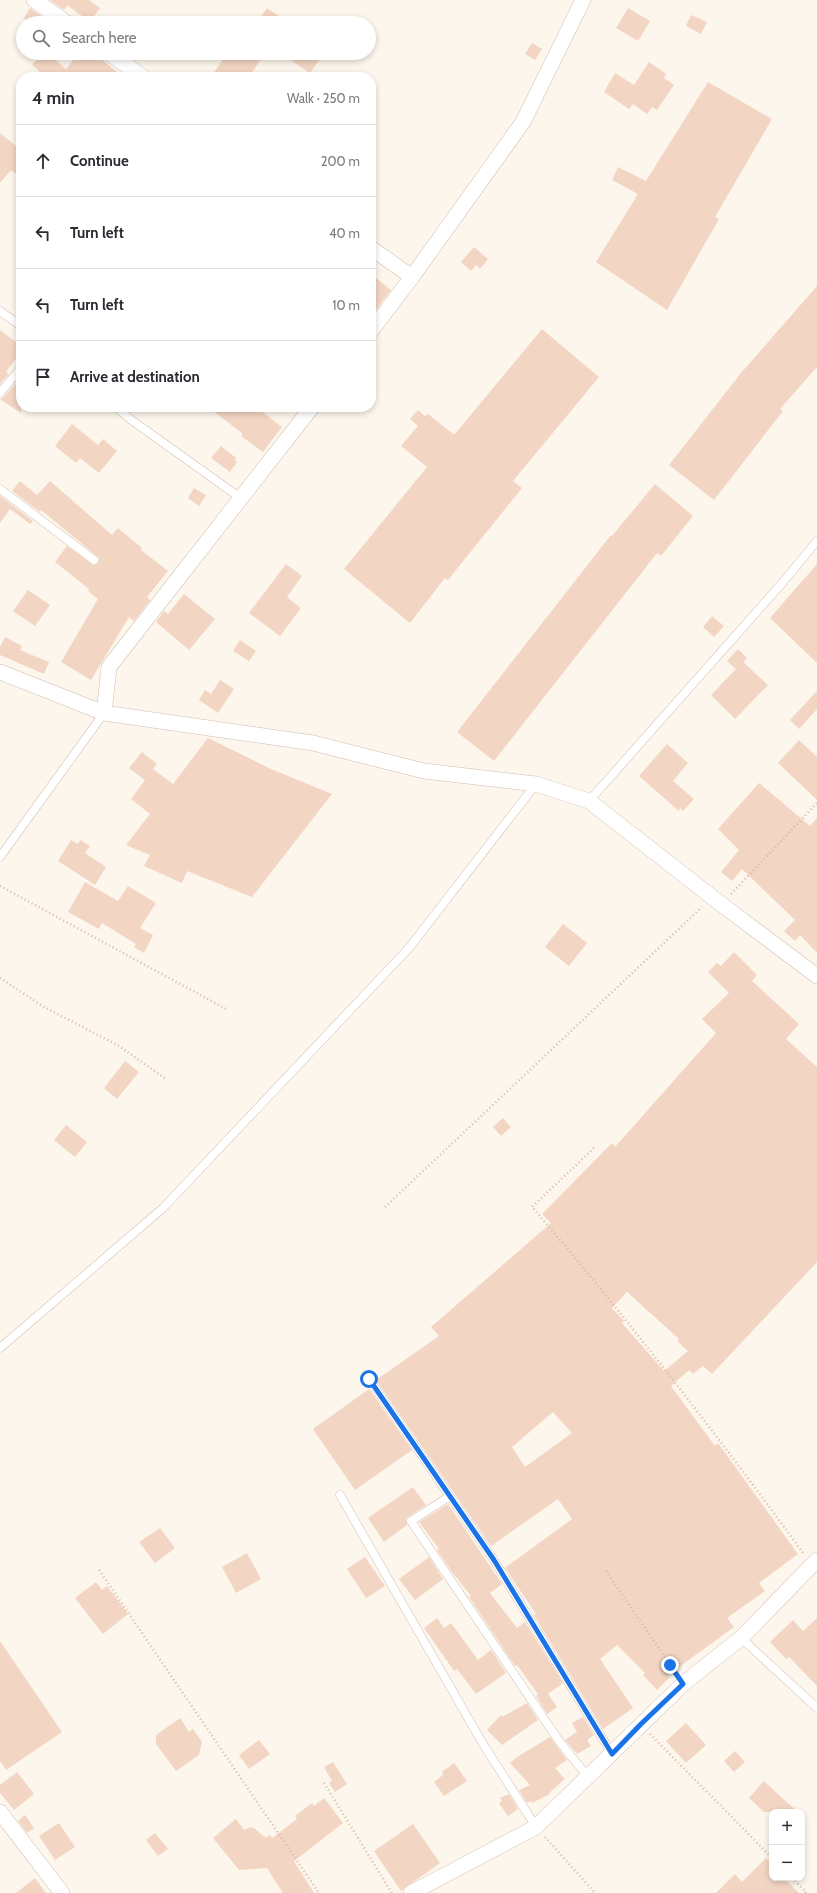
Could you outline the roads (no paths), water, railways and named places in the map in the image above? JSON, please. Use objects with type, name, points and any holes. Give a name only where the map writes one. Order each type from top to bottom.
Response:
[{"type":"street","points":[[34,0],[57,16]]},
{"type":"street","points":[[376,324],[412,277],[523,122],[583,0]]},
{"type":"street","points":[[119,60],[136,72]]},
{"type":"street","points":[[376,252],[412,277]]},
{"type":"street","points":[[104,713],[109,667],[151,611],[242,499],[308,412]]},
{"type":"street","points":[[0,672],[104,713],[313,743],[424,771],[536,784],[589,801],[721,904],[817,976]]},
{"type":"street","points":[[411,1893],[536,1827],[683,1684],[742,1638],[815,1563]]},
{"type":"street","points":[[0,1812],[62,1893]]},
{"type":"lane","points":[[0,311],[16,322]]},
{"type":"lane","points":[[0,393],[16,374]]},
{"type":"lane","points":[[122,412],[142,428],[242,499]]},
{"type":"lane","points":[[0,489],[94,560]]},
{"type":"lane","points":[[589,801],[783,582],[817,541]]},
{"type":"lane","points":[[0,857],[104,713]]},
{"type":"lane","points":[[0,1348],[163,1208],[409,948],[536,784]]},
{"type":"lane","points":[[369,1379],[494,1560],[612,1754]]},
{"type":"lane","points":[[340,1495],[483,1744],[536,1827]]},
{"type":"lane","points":[[450,1496],[411,1522],[559,1741],[588,1777]]},
{"type":"lane","points":[[742,1638],[817,1708]]}]
